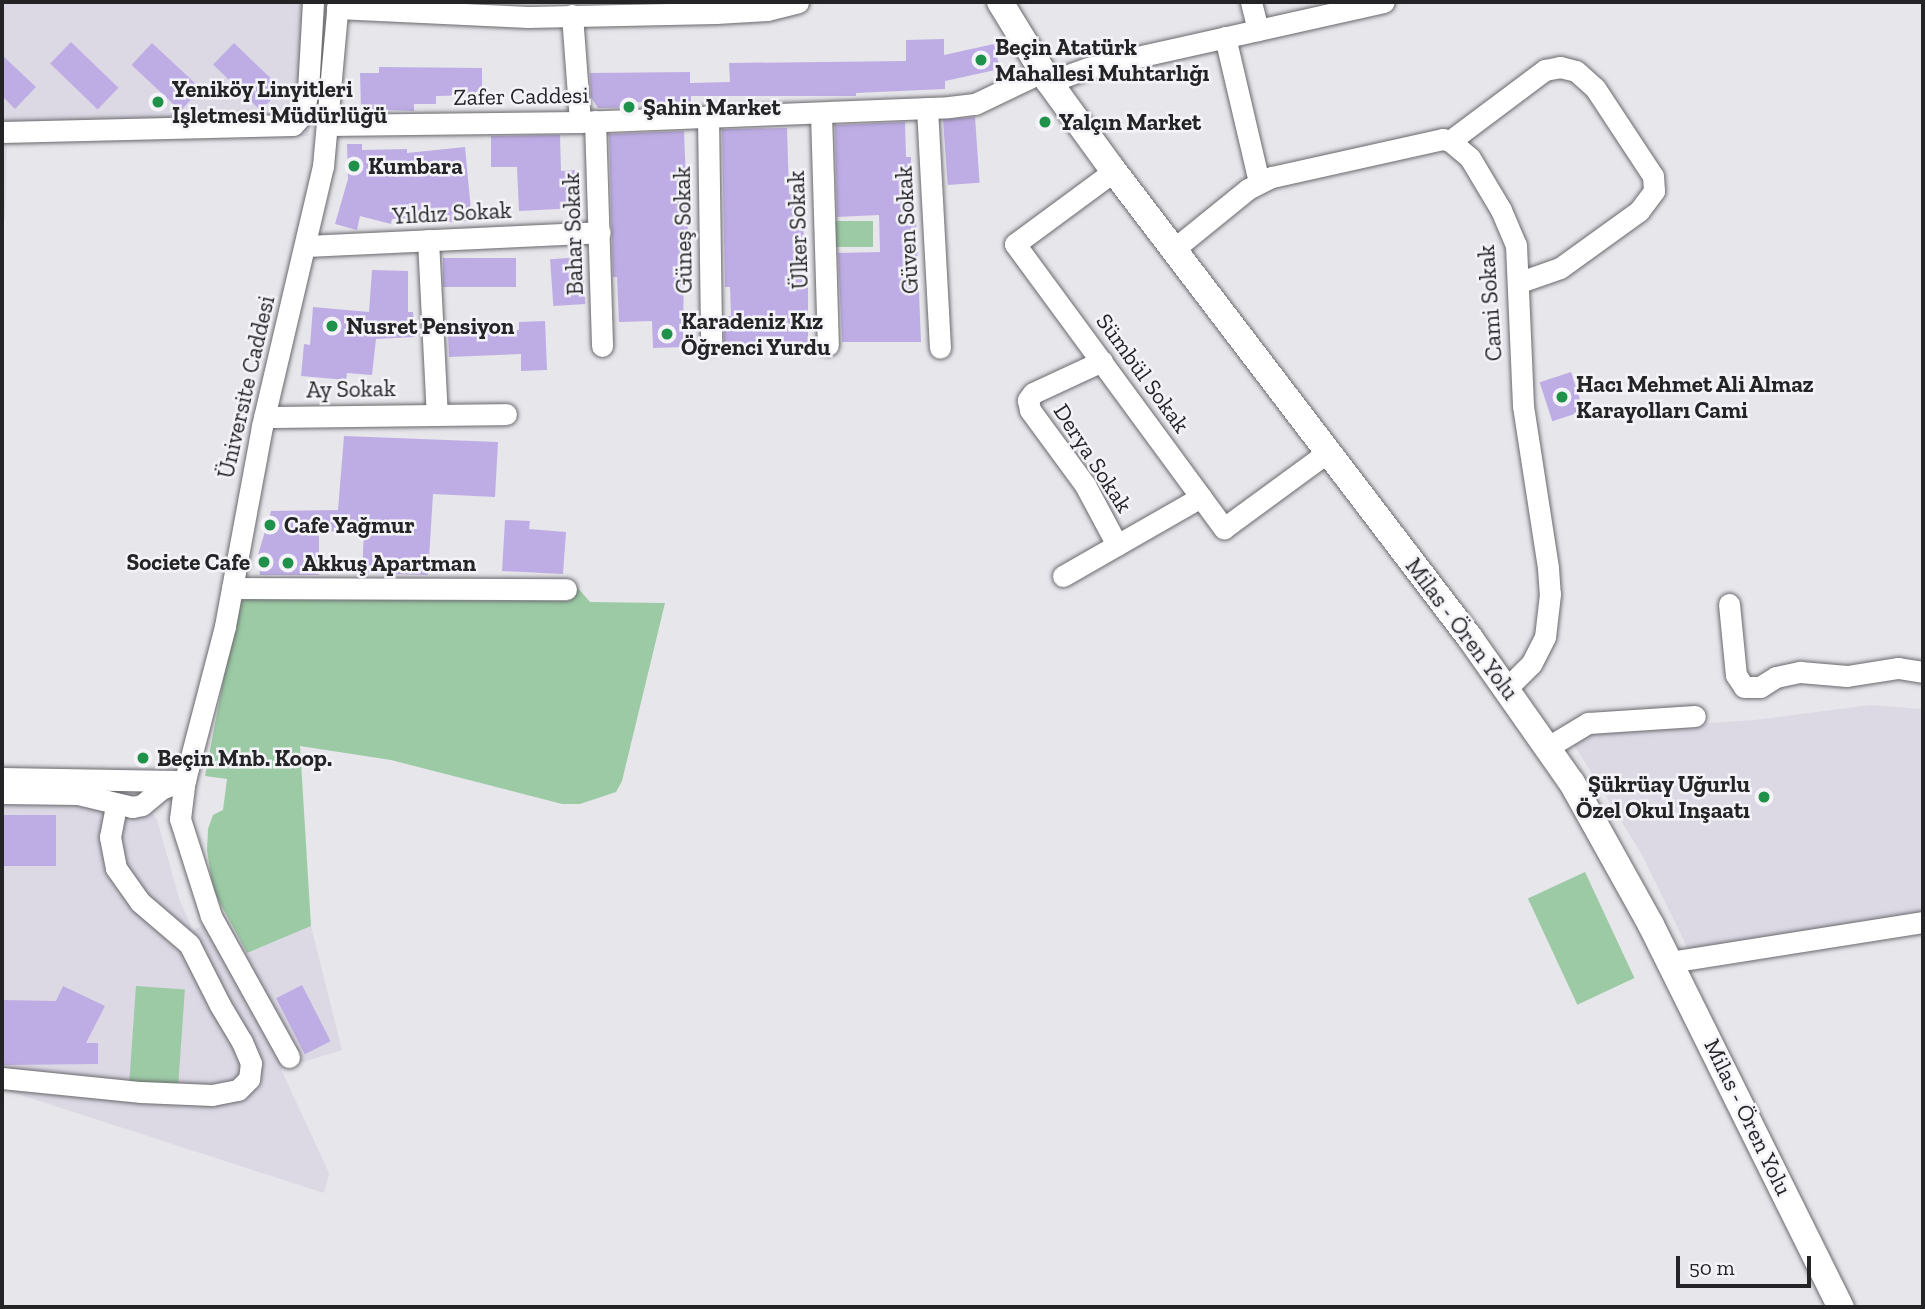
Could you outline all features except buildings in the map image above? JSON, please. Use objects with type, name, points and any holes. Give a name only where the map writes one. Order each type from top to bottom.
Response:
[{"type":"main road","name":"Milas - Ören Yolu","points":[[1000,2],[1046,77],[1114,171],[1507,688],[1548,747],[1612,850],[1841,1307]]},
{"type":"street","points":[[2,132],[293,125],[303,114],[308,91],[313,2]]},
{"type":"street","points":[[337,5],[527,9],[572,15],[715,7],[767,9],[798,2]]},
{"type":"street","points":[[1251,2],[1258,30]]},
{"type":"street","name":"Zafer Caddesi","points":[[328,125],[587,121],[821,113],[975,104],[1046,77],[1384,2]]},
{"type":"street","name":"Üniversite Caddesi","points":[[289,1057],[208,909],[180,819],[185,780],[232,588],[264,416],[306,246],[328,125],[337,5]]},
{"type":"street","name":"Bahar Sokak","points":[[572,15],[600,232],[603,346]]},
{"type":"street","points":[[1225,37],[1259,182]]},
{"type":"street","points":[[1174,249],[1259,182],[1294,170],[1421,143],[1450,141],[1545,71],[1560,67],[1576,71],[1595,88],[1653,176],[1651,198],[1639,211],[1560,268],[1520,282]]},
{"type":"street","name":"Güven Sokak","points":[[927,108],[940,348]]},
{"type":"street","name":"Ülker Sokak","points":[[821,113],[828,345]]},
{"type":"street","name":"Güneş Sokak","points":[[708,116],[711,343]]},
{"type":"street","name":"Cami Sokak","points":[[1450,141],[1469,158],[1511,229],[1516,245],[1520,282],[1523,406],[1543,525],[1550,594],[1545,637],[1538,653],[1507,688]]},
{"type":"street","name":"Sümbül Sokak","points":[[1114,171],[1015,244],[1224,528],[1328,452]]},
{"type":"street","name":"Yıldız Sokak","points":[[306,246],[600,232]]},
{"type":"street","points":[[428,240],[437,415]]},
{"type":"street","name":"Derya Sokak","points":[[1102,361],[1033,393],[1028,400],[1030,410],[1088,490],[1117,545]]},
{"type":"street","name":"Ay Sokak","points":[[264,416],[506,414]]},
{"type":"street","name":"Derya Sokak","points":[[1063,576],[1201,497]]},
{"type":"street","points":[[232,588],[566,589]]},
{"type":"street","points":[[1729,604],[1736,675],[1744,687],[1760,687],[1776,677],[1800,672],[1847,676],[1898,668],[1923,672]]},
{"type":"street","points":[[1548,747],[1588,723],[1695,716]]},
{"type":"street","points":[[2,778],[185,780]]},
{"type":"street","points":[[2,793],[78,794],[116,805],[142,805],[161,789],[185,780]]},
{"type":"street","points":[[2,1078],[141,1092],[212,1095],[238,1090],[249,1079],[251,1063],[242,1042],[219,1005],[189,944],[140,902],[116,868],[110,837],[116,805]]},
{"type":"street","points":[[1670,962],[1923,922]]},
{"type":"shaded area","name":"Yeniköy Linyitleri Işletmesi Müdürlüğü","points":[[2,2],[322,2],[319,69],[308,136],[7,143],[5,219],[2,220]]},
{"type":"shaded area","name":"Şükrüay Uğurlu Özel Okul Inşaatı","points":[[1870,705],[1923,709],[1923,913],[1688,949],[1641,853],[1571,740],[1577,732],[1754,720]]},
{"type":"shaded area","points":[[2,788],[107,790],[127,792],[143,800],[157,820],[180,901],[193,930],[225,915],[247,953],[311,926],[342,1050],[281,1069],[329,1173],[324,1193],[2,1089]]},
{"type":"green space","points":[[833,221],[873,221],[873,247],[833,247]]},
{"type":"green space","points":[[570,579],[590,602],[665,603],[622,781],[616,792],[580,804],[562,804],[391,760],[300,746],[311,926],[247,953],[213,890],[207,850],[208,829],[213,815],[223,810],[227,779],[205,776],[239,599],[567,601]]},
{"type":"green space","points":[[1585,872],[1634,978],[1577,1005],[1528,899]]},
{"type":"green space","points":[[136,986],[185,989],[178,1086],[129,1083]]},
{"type":"place","name":"Beçin Atatürk Mahallesi Muhtarlığı","points":[[981,60]]},
{"type":"place","name":"Yeniköy Linyitleri Işletmesi Müdürlüğü","points":[[158,102]]},
{"type":"place","name":"Şahin Market","points":[[629,107]]},
{"type":"place","name":"Yalçın Market","points":[[1045,122]]},
{"type":"place","name":"Kumbara","points":[[354,166]]},
{"type":"place","name":"Nusret Pensiyon","points":[[332,326]]},
{"type":"place","name":"Karadeniz Kız Öğrenci Yurdu","points":[[667,334]]},
{"type":"place","name":"Hacı Mehmet Ali Almaz Karayolları Cami","points":[[1562,397]]},
{"type":"place","name":"Cafe Yağmur","points":[[270,525]]},
{"type":"place","name":"Societe Cafe","points":[[264,562]]},
{"type":"place","name":"Akkuş Apartman","points":[[288,563]]},
{"type":"place","name":"Beçin Mnb. Koop.","points":[[143,758]]},
{"type":"place","name":"Şükrüay Uğurlu Özel Okul Inşaatı","points":[[1764,797]]}]
